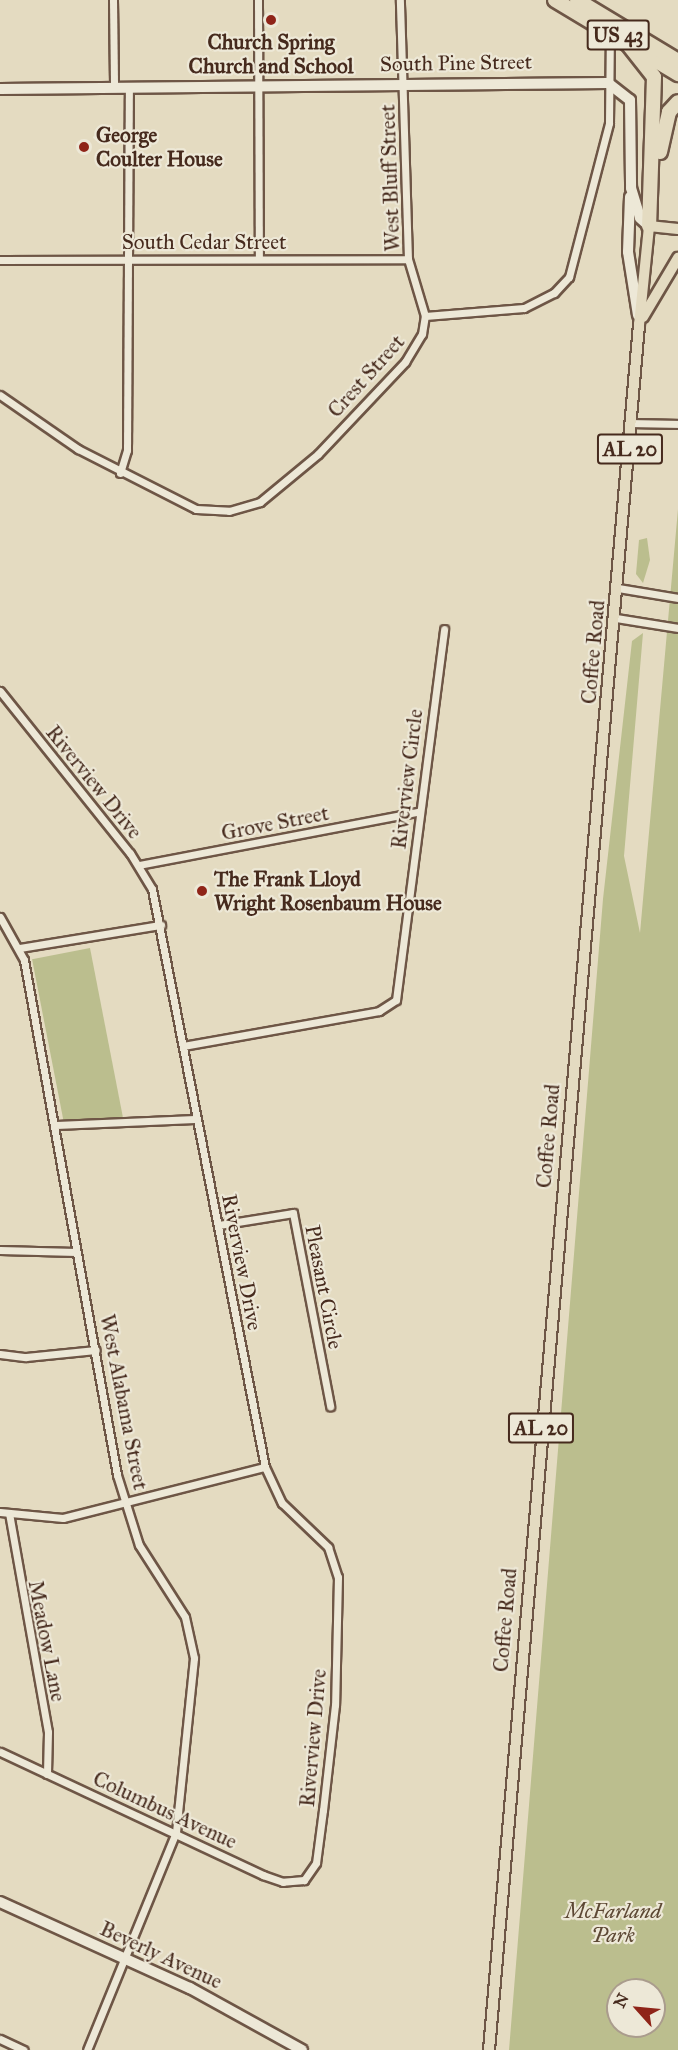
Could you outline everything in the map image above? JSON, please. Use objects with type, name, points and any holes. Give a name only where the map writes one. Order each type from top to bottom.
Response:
[{"type":"highway","name":"US 43","points":[[555,0],[624,39],[678,74]]},
{"type":"highway","name":"US 43","points":[[577,0],[678,61]]},
{"type":"highway","points":[[624,39],[654,77],[650,226]]},
{"type":"highway","points":[[650,226],[663,131],[678,102]]},
{"type":"main road","name":"South Pine Street","points":[[0,89],[404,83],[609,83]]},
{"type":"main road","points":[[609,83],[630,100],[631,188],[628,252],[639,325]]},
{"type":"main road","points":[[631,188],[635,208],[650,226],[678,230]]},
{"type":"main road","name":"Coffee Road","points":[[489,2050],[616,618],[639,325],[650,226]]},
{"type":"main road","points":[[639,325],[678,258]]},
{"type":"main road","name":"Beverly Avenue","points":[[0,1902],[249,2017],[302,2050]]},
{"type":"street","points":[[112,0],[114,88]]},
{"type":"street","points":[[258,0],[259,259]]},
{"type":"street","name":"West Bluff Street","points":[[400,0],[408,259],[425,316]]},
{"type":"street","points":[[425,316],[524,308],[554,293],[569,277],[609,123],[610,31]]},
{"type":"street","points":[[120,473],[127,450],[129,87]]},
{"type":"street","name":"South Cedar Street","points":[[0,260],[408,259]]},
{"type":"street","name":"Crest Street","points":[[2,396],[120,473],[196,509],[229,511],[260,502],[310,461],[405,362],[418,345],[425,316]]},
{"type":"street","points":[[0,389],[2,396]]},
{"type":"street","points":[[632,423],[678,424]]},
{"type":"street","points":[[618,588],[678,598]]},
{"type":"street","points":[[616,618],[678,628]]},
{"type":"street","name":"Riverview Circle","points":[[183,1046],[379,1011],[396,1000],[418,812],[444,629]]},
{"type":"street","name":"Riverview Drive","points":[[0,691],[139,866],[161,925],[265,1467],[282,1503],[328,1547],[338,1576],[335,1705],[314,1868]]},
{"type":"street","name":"Grove Street","points":[[139,866],[418,812]]},
{"type":"street","name":"West Alabama Street","points":[[0,917],[20,948],[126,1506],[140,1545],[181,1607],[191,1637],[194,1680],[176,1832],[87,2050]]},
{"type":"street","points":[[20,948],[161,925]]},
{"type":"street","points":[[54,1125],[197,1119]]},
{"type":"street","name":"Pleasant Circle","points":[[219,1225],[293,1213],[330,1406]]},
{"type":"street","points":[[0,1250],[76,1252]]},
{"type":"street","points":[[0,1354],[26,1357],[96,1350]]},
{"type":"street","points":[[0,1512],[52,1519],[126,1506],[265,1467]]},
{"type":"street","name":"Meadow Lane","points":[[9,1513],[48,1732],[47,1774]]},
{"type":"street","name":"Columbus Avenue","points":[[0,1752],[283,1882],[304,1880],[314,1868]]},
{"type":"street","points":[[0,2039],[24,2050]]},
{"type":"green space","name":"McFarland Park","points":[[678,509],[678,2050],[509,2050],[603,899],[632,641],[643,633],[624,856],[640,933]]},
{"type":"green space","points":[[647,538],[650,560],[643,583],[636,574],[639,540]]},
{"type":"green space","points":[[90,948],[123,1117],[65,1128],[32,959]]},
{"type":"place","name":"Church Spring Church and School","points":[[271,20]]},
{"type":"place","name":"George Coulter House","points":[[84,147]]},
{"type":"place","name":"The Frank Lloyd Wright Rosenbaum House","points":[[202,891]]}]
